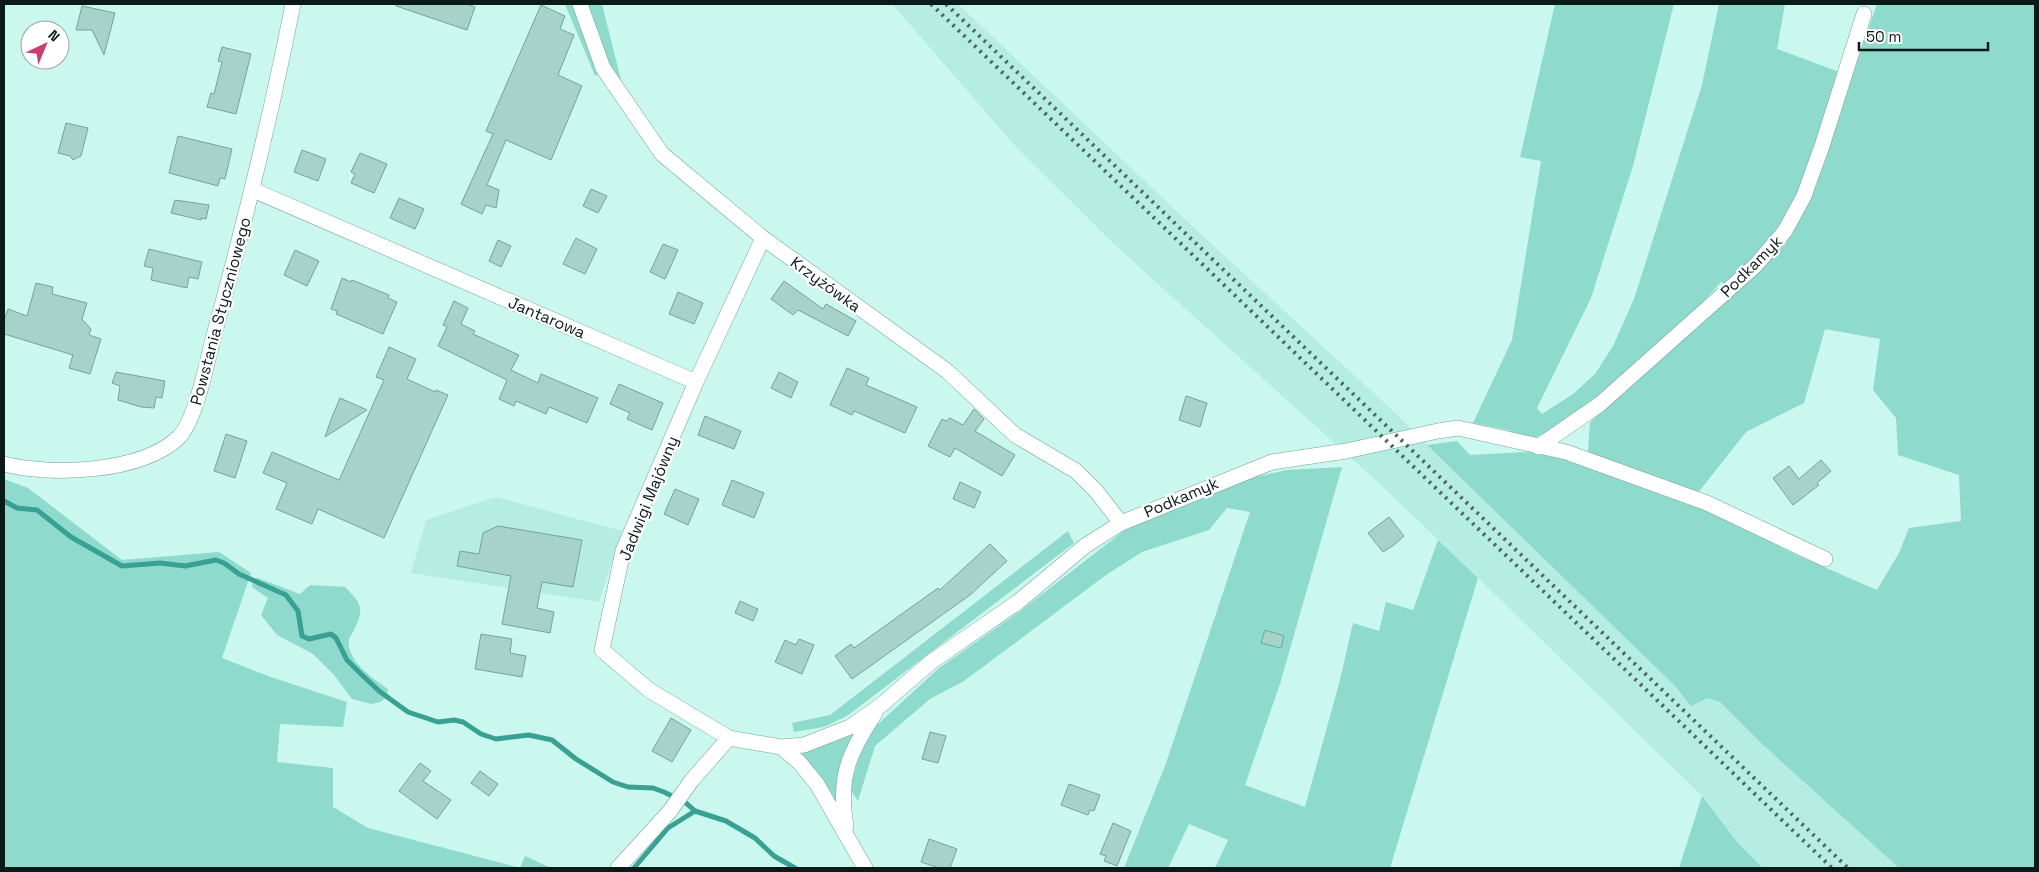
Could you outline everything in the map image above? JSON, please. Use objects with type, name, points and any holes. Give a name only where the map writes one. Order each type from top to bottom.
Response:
[{"type":"street","name":"Powstania Styczniowego","points":[[4,464],[34,471],[68,470],[134,462],[160,451],[180,437],[189,421],[197,399],[253,190],[293,4]]},
{"type":"street","name":"Krzyżówka","points":[[580,4],[603,68],[662,154],[764,238],[947,371],[1015,435],[1076,471],[1096,491],[1121,523]]},
{"type":"street","name":"Podkamyk","points":[[1538,447],[1600,404],[1756,265],[1785,231],[1804,196],[1864,14]]},
{"type":"street","name":"Jantarowa","points":[[253,190],[696,382]]},
{"type":"street","points":[[696,382],[764,238]]},
{"type":"street","name":"Jadwigi Majówny","points":[[696,382],[623,551],[602,650],[649,690],[729,738],[781,747]]},
{"type":"street","name":"Podkamyk","points":[[781,747],[804,745],[850,727],[880,706],[931,662],[1018,602],[1085,546],[1121,523],[1272,462],[1346,451],[1438,431],[1458,428],[1566,452],[1707,503],[1825,559]]},
{"type":"street","name":"Podkamyk","points":[[848,839],[842,798],[844,771],[858,740],[880,706]]},
{"type":"street","points":[[618,868],[670,811],[692,780],[729,738]]},
{"type":"street","points":[[781,747],[799,762],[817,784],[865,868]]},
{"type":"shaded area","points":[[892,4],[958,4],[1204,237],[1392,410],[1675,686],[1691,706],[1708,698],[1720,702],[1762,744],[1899,868],[1763,868],[1738,843],[1702,796],[1478,578],[1382,486],[1117,247],[1016,147]]},
{"type":"shaded area","points":[[496,497],[622,531],[599,602],[411,573],[426,520]]},
{"type":"green space","points":[[565,4],[575,4],[602,73],[595,76]]},
{"type":"green space","points":[[583,4],[602,4],[621,80],[658,141],[604,61]]},
{"type":"green space","points":[[1555,4],[1674,4],[1633,166],[1591,298],[1537,408],[1542,414],[1573,394],[1595,374],[1613,346],[1634,299],[1702,85],[1719,4],[1785,4],[1777,49],[1842,73],[1803,183],[1780,225],[1766,242],[1726,284],[1721,282],[1678,329],[1633,373],[1582,412],[1555,428],[1527,441],[1508,430],[1473,423],[1512,340],[1541,161],[1520,157]]},
{"type":"green space","points":[[1877,4],[2035,4],[2035,868],[1899,868],[1762,744],[1720,702],[1708,698],[1691,706],[1675,686],[1427,445],[1457,441],[1470,455],[1528,452],[1566,454],[1710,512],[1801,557],[1877,590],[1899,553],[1909,528],[1961,521],[1959,475],[1898,455],[1896,418],[1873,390],[1880,339],[1825,329],[1804,403],[1746,432],[1697,494],[1588,452],[1590,422],[1754,275],[1815,184]]},
{"type":"green space","points":[[1342,467],[1280,684],[1245,785],[1305,807],[1340,680],[1353,623],[1379,631],[1386,602],[1413,610],[1438,540],[1478,578],[1390,868],[1215,868],[1228,840],[1189,824],[1168,868],[1124,868],[1165,766],[1250,512],[1227,508],[1209,530],[1142,552],[1106,575],[964,681],[930,699],[875,746],[858,801],[850,789],[864,737],[939,668],[1019,612],[1125,530],[1229,483],[1286,470]]},
{"type":"green space","points":[[4,479],[28,488],[122,560],[219,552],[251,573],[222,658],[271,677],[347,702],[343,727],[280,724],[277,762],[333,768],[333,807],[368,828],[520,868],[4,868]]},
{"type":"green space","points":[[1068,531],[1074,543],[847,716],[824,727],[794,732],[792,723],[830,715]]},
{"type":"green space","points":[[258,578],[300,594],[310,585],[345,587],[355,597],[360,606],[357,622],[349,639],[349,648],[362,669],[388,689],[387,697],[380,702],[371,704],[352,699],[334,675],[313,654],[277,635],[261,615],[268,598],[252,587],[253,579]]},
{"type":"green space","points":[[857,728],[841,766],[838,785],[838,807],[802,755],[804,750]]},
{"type":"green space","points":[[1702,796],[1738,843],[1763,868],[1679,868]]},
{"type":"green space","points":[[525,856],[551,868],[520,868]]},
{"type":"building","points":[[396,4],[467,4],[475,7],[467,30],[396,6]]},
{"type":"building","points":[[541,5],[565,16],[560,29],[574,35],[558,75],[582,86],[551,160],[506,140],[487,185],[499,190],[496,208],[486,205],[482,214],[461,204],[493,134],[486,131]]},
{"type":"building","points":[[82,6],[115,13],[104,55],[92,30],[76,30]]},
{"type":"building","points":[[222,47],[251,54],[236,114],[207,107],[211,93],[214,94],[222,62],[218,61]]},
{"type":"building","points":[[66,123],[88,128],[81,156],[73,160],[70,156],[58,153]]},
{"type":"building","points":[[178,136],[232,149],[225,179],[220,178],[218,186],[169,173]]},
{"type":"building","points":[[302,150],[326,159],[318,181],[294,172]]},
{"type":"building","points":[[360,153],[387,164],[374,193],[351,183],[355,174],[351,172]]},
{"type":"building","points":[[591,189],[607,196],[598,213],[583,206]]},
{"type":"building","points":[[399,198],[424,209],[415,229],[390,218]]},
{"type":"building","points":[[175,200],[209,205],[206,219],[201,218],[201,220],[171,213]]},
{"type":"building","points":[[576,238],[597,249],[585,274],[563,264]]},
{"type":"building","points":[[498,240],[511,246],[501,267],[489,261]]},
{"type":"building","points":[[663,244],[678,250],[665,279],[650,272]]},
{"type":"building","points":[[149,249],[202,262],[198,279],[189,277],[187,288],[151,280],[153,268],[144,266]]},
{"type":"building","points":[[295,250],[319,261],[307,286],[284,275]]},
{"type":"building","points":[[342,278],[351,282],[352,280],[389,295],[388,298],[397,302],[383,334],[336,314],[337,311],[331,309]]},
{"type":"building","points":[[784,281],[823,309],[826,304],[856,321],[848,336],[798,310],[793,315],[771,299]]},
{"type":"building","points":[[36,283],[53,287],[52,294],[87,303],[82,319],[91,329],[89,335],[101,339],[90,374],[69,368],[73,355],[4,334],[4,320],[8,309],[27,316]]},
{"type":"building","points":[[678,292],[703,303],[694,324],[669,314]]},
{"type":"building","points":[[454,301],[468,308],[461,324],[475,331],[473,334],[519,355],[511,370],[538,383],[541,374],[598,398],[587,423],[549,407],[546,414],[516,401],[514,406],[499,399],[507,380],[438,346],[447,327],[443,325]]},
{"type":"building","points":[[389,347],[416,359],[407,379],[435,392],[436,390],[448,395],[384,538],[318,509],[312,524],[276,509],[287,483],[263,473],[272,452],[339,480],[384,380],[376,377]]},
{"type":"building","points":[[847,368],[869,378],[866,385],[917,407],[905,433],[854,411],[852,415],[830,405]]},
{"type":"building","points":[[116,372],[165,381],[162,398],[156,397],[154,408],[141,407],[118,400],[120,386],[112,383]]},
{"type":"building","points":[[779,372],[798,382],[791,398],[771,388]]},
{"type":"building","points":[[619,384],[663,403],[652,430],[627,419],[630,413],[610,404]]},
{"type":"building","points":[[1186,396],[1207,403],[1200,427],[1179,420]]},
{"type":"building","points":[[340,398],[367,410],[325,437],[332,417]]},
{"type":"building","points":[[974,409],[984,419],[975,431],[1015,455],[1002,476],[955,448],[950,457],[928,446],[942,419],[946,421],[950,418],[963,425]]},
{"type":"building","points":[[705,416],[741,431],[734,449],[698,435]]},
{"type":"building","points":[[226,434],[247,441],[235,478],[214,471]]},
{"type":"building","points":[[1821,460],[1831,471],[1817,483],[1819,485],[1793,505],[1773,478],[1789,466],[1799,479]]},
{"type":"building","points":[[732,480],[764,493],[754,518],[722,505]]},
{"type":"building","points":[[960,482],[981,492],[974,508],[953,499]]},
{"type":"building","points":[[675,489],[699,499],[688,525],[664,514]]},
{"type":"building","points":[[1389,517],[1404,536],[1383,552],[1368,533]]},
{"type":"building","points":[[498,526],[582,540],[573,587],[542,582],[537,608],[554,612],[550,633],[502,624],[511,576],[457,566],[460,551],[479,554],[483,533]]},
{"type":"building","points":[[990,544],[1007,561],[970,595],[852,679],[835,656],[851,644],[854,648],[938,588],[940,590]]},
{"type":"building","points":[[740,601],[758,609],[753,621],[735,613]]},
{"type":"building","points":[[1265,630],[1284,636],[1281,648],[1261,643]]},
{"type":"building","points":[[481,634],[512,639],[510,653],[526,656],[522,677],[475,669]]},
{"type":"building","points":[[799,639],[814,645],[802,674],[775,662],[785,640],[796,645]]},
{"type":"building","points":[[671,718],[691,730],[672,762],[652,751]]},
{"type":"building","points":[[930,732],[946,736],[938,763],[922,759]]},
{"type":"building","points":[[420,763],[431,771],[423,781],[451,800],[437,819],[399,791]]},
{"type":"building","points":[[480,771],[498,784],[489,796],[471,783]]},
{"type":"building","points":[[1069,784],[1100,795],[1094,811],[1090,810],[1088,815],[1061,805]]},
{"type":"building","points":[[1113,823],[1131,831],[1117,866],[1104,861],[1106,856],[1100,854]]},
{"type":"building","points":[[929,839],[957,849],[950,868],[939,868],[921,862]]},
{"type":"waterway","points":[[4,501],[17,508],[37,510],[71,537],[122,566],[160,563],[185,566],[216,560],[224,563],[239,574],[286,595],[298,611],[302,636],[309,639],[331,634],[336,638],[347,660],[379,691],[408,712],[438,722],[454,720],[463,722],[481,734],[496,739],[529,735],[552,740],[576,759],[613,782],[628,787],[653,788],[686,803],[695,811],[726,821],[755,838],[774,856],[795,868]]},
{"type":"waterway","points":[[634,868],[668,828],[695,811]]},
{"type":"railway","points":[[931,4],[1832,868]]},
{"type":"railway","points":[[946,4],[1848,868]]}]
